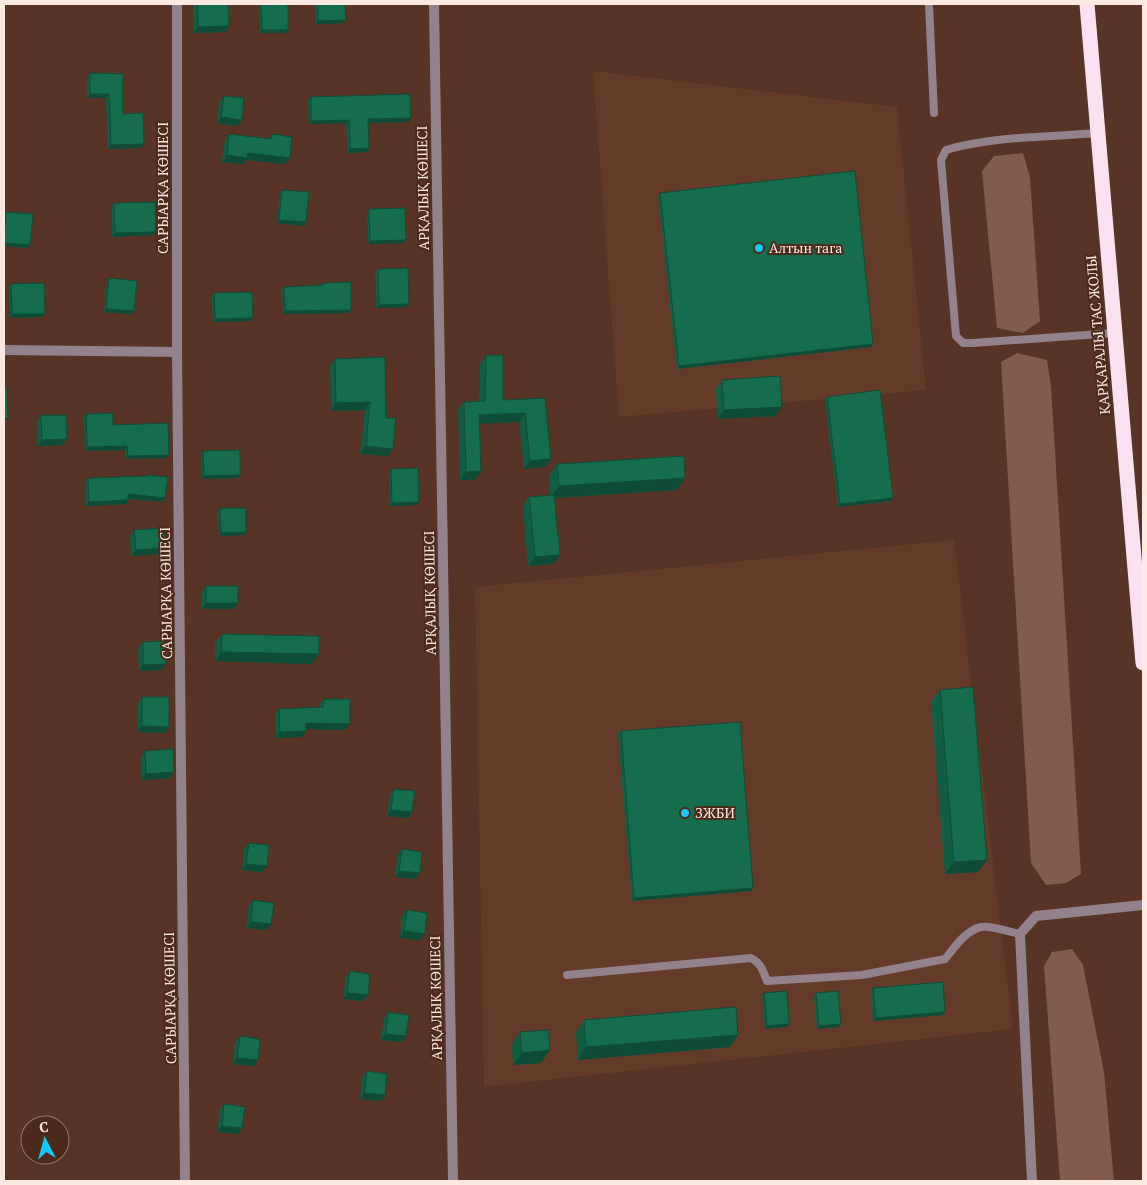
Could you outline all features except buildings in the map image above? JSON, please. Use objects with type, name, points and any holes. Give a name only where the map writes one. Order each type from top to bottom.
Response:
[{"type":"highway","name":"ҚАРҚАРАЛЫ ТАС ЖОЛЫ","points":[[1087,4],[1143,663]]},
{"type":"street","name":"САРЫАРҚА КӨШЕСІ","points":[[177,4],[177,352],[185,1181]]},
{"type":"street","name":"АРҚАЛЫҚ КӨШЕСІ","points":[[434,4],[453,1181]]},
{"type":"street","points":[[4,350],[177,352]]},
{"type":"street","points":[[1032,1181],[1020,934],[1036,916],[1143,905]]},
{"type":"lane","points":[[929,4],[934,113]]},
{"type":"lane","points":[[1098,133],[995,141],[959,147],[946,150],[941,160],[956,336],[963,343],[1114,333]]},
{"type":"lane","points":[[566,975],[751,958],[757,961],[767,981],[862,975],[945,959],[969,933],[982,926],[1020,934]]},
{"type":"shaded area","name":"Алтын тага","points":[[593,71],[897,107],[926,390],[619,417]]},
{"type":"shaded area","points":[[1023,153],[1030,177],[1040,321],[1023,333],[997,328],[982,171],[994,156]]},
{"type":"shaded area","points":[[1017,353],[1047,360],[1051,386],[1081,874],[1066,883],[1046,885],[1031,863],[1001,362]]},
{"type":"shaded area","points":[[954,540],[1013,1029],[484,1087],[475,587]]},
{"type":"shaded area","points":[[1072,949],[1083,965],[1104,1072],[1114,1181],[1060,1181],[1044,966],[1052,952]]},
{"type":"place","name":"Алтын тага","points":[[759,248]]},
{"type":"place","name":"ЗЖБИ","points":[[685,813]]}]
